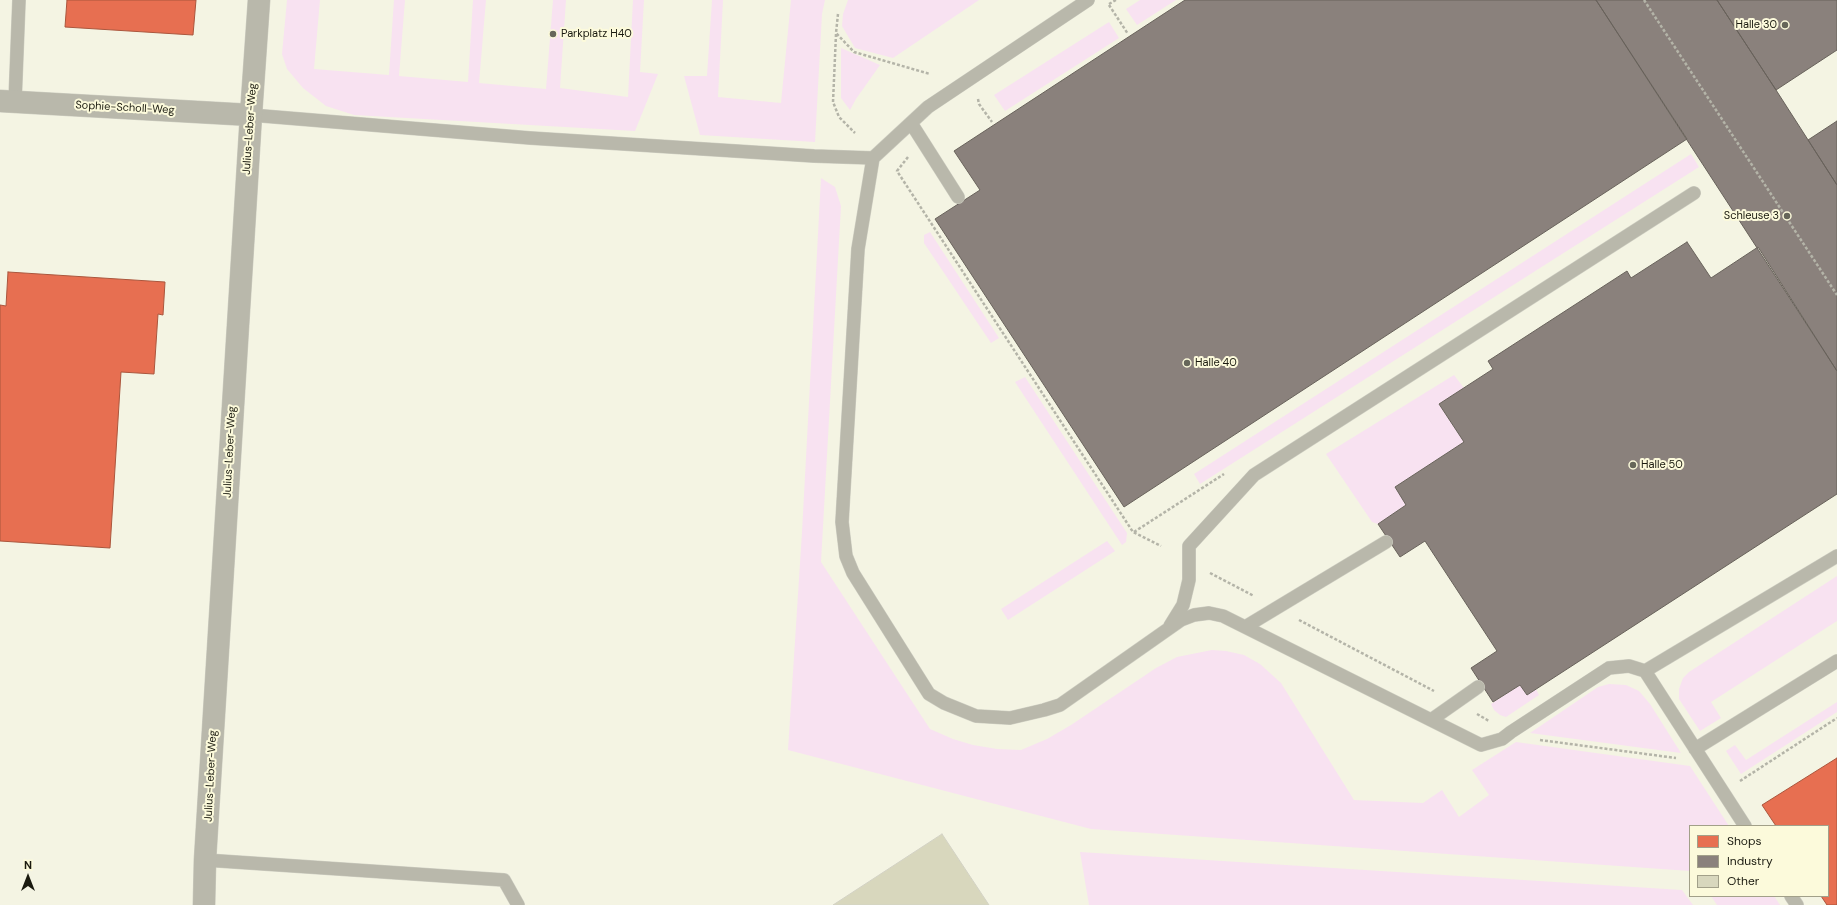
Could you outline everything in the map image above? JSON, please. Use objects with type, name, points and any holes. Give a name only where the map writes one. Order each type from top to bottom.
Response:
[{"type":"street","name":"Julius-Leber-Weg","points":[[204,905],[205,860],[259,0]]},
{"type":"street","name":"Sophie-Scholl-Weg","points":[[8,101],[251,115]]},
{"type":"lane","points":[[8,101],[19,0]]},
{"type":"lane","points":[[1088,0],[928,107],[873,158],[858,249],[842,522],[846,556],[852,573],[929,694],[944,703],[976,716],[1010,718],[1060,704],[1181,620],[1194,615],[1209,613],[1223,616],[1481,745],[1502,739],[1609,668],[1629,666],[1645,671],[1744,825]]},
{"type":"lane","points":[[251,115],[530,138],[806,156],[873,158]]},
{"type":"lane","points":[[910,123],[958,197]]},
{"type":"lane","points":[[1169,628],[1183,605],[1189,580],[1189,546],[1254,475],[1694,193]]},
{"type":"lane","points":[[1245,627],[1386,542]]},
{"type":"lane","points":[[1645,671],[1837,556]]},
{"type":"lane","points":[[1695,749],[1837,661]]},
{"type":"lane","points":[[1431,720],[1478,687]]},
{"type":"lane","points":[[205,860],[504,880],[518,905]]},
{"type":"path","points":[[1644,0],[1837,294]]},
{"type":"path","points":[[1109,4],[1128,34]]},
{"type":"path","points":[[838,14],[833,102],[839,117],[855,133]]},
{"type":"path","points":[[836,33],[854,52],[930,74]]},
{"type":"path","points":[[977,97],[979,104],[992,122]]},
{"type":"path","points":[[898,171],[1134,532],[1162,546]]},
{"type":"path","points":[[1134,532],[1226,472]]},
{"type":"path","points":[[1210,573],[1492,722]]},
{"type":"path","points":[[1736,783],[1837,718]]},
{"type":"path","points":[[1539,739],[1682,759]]},
{"type":"shaded area","points":[[287,0],[320,0],[314,69],[389,75],[394,0],[405,0],[399,76],[468,82],[473,0],[486,0],[479,83],[546,89],[553,0],[566,0],[560,88],[628,97],[633,0],[644,0],[640,72],[658,74],[635,131],[354,115],[326,106],[303,88],[287,69],[282,54]]},
{"type":"shaded area","points":[[712,0],[723,0],[718,97],[781,103],[791,0],[825,0],[822,14],[815,142],[700,135],[684,76],[707,76]]},
{"type":"shaded area","points":[[848,0],[979,0],[893,58],[855,48],[842,26],[843,14]]},
{"type":"shaded area","points":[[1140,0],[1176,0],[1137,25],[1126,9]]},
{"type":"shaded area","points":[[1109,22],[1119,38],[1005,111],[994,95]]},
{"type":"shaded area","points":[[841,48],[880,65],[850,110],[841,98]]},
{"type":"shaded area","points":[[1691,154],[1699,167],[1200,484],[1194,474]]},
{"type":"shaded area","points":[[821,178],[835,187],[841,206],[821,562],[930,729],[953,739],[973,745],[997,749],[1021,750],[1047,739],[1071,725],[1156,668],[1177,657],[1212,650],[1226,651],[1244,655],[1260,664],[1281,683],[1354,800],[1423,803],[1442,790],[1459,817],[1489,795],[1472,770],[1516,742],[1690,766],[1728,825],[1689,825],[1689,871],[1091,829],[788,750],[802,532]]},
{"type":"shaded area","points":[[930,232],[999,338],[991,343],[924,243],[924,235]]},
{"type":"shaded area","points":[[1454,375],[1464,388],[1439,404],[1464,442],[1395,487],[1406,505],[1378,524],[1372,522],[1326,454]]},
{"type":"shaded area","points":[[1025,377],[1127,533],[1126,542],[1122,545],[1015,382]]},
{"type":"shaded area","points":[[1107,541],[1115,551],[1008,620],[1001,609]]},
{"type":"shaded area","points":[[1837,576],[1837,621],[1711,702],[1721,718],[1700,731],[1679,699],[1679,689],[1683,678],[1689,672]]},
{"type":"shaded area","points":[[1609,684],[1626,685],[1639,691],[1650,704],[1681,753],[1530,733],[1598,687]]},
{"type":"shaded area","points":[[1520,685],[1527,695],[1536,689],[1539,695],[1506,717],[1500,715],[1494,710],[1491,704]]},
{"type":"shaded area","points":[[1837,702],[1837,712],[1741,774],[1726,751],[1735,745],[1746,760]]},
{"type":"shaded area","points":[[1080,852],[1682,890],[1693,905],[1089,905]]},
{"type":"shaded area","points":[[1712,897],[1775,897],[1780,905],[1717,905]]},
{"type":"building: Shops","points":[[67,0],[196,0],[193,35],[65,27]]},
{"type":"building: Shops","points":[[8,272],[165,282],[163,315],[158,314],[154,374],[121,372],[110,548],[0,541],[0,305],[6,306]]},
{"type":"building: Shops","points":[[1837,758],[1837,905],[1827,905],[1822,897],[1829,897],[1829,825],[1775,825],[1762,805]]},
{"type":"building: Industry","name":"Halle 40","points":[[1185,0],[1596,0],[1687,139],[1124,507],[935,219],[980,190],[954,151]]},
{"type":"building: Industry","name":"Schleuse 3","points":[[1596,0],[1717,0],[1776,90],[1837,185],[1837,371]]},
{"type":"building: Industry","name":"Halle 30","points":[[1717,0],[1837,0],[1837,50],[1776,90]]},
{"type":"building: Industry","points":[[1837,121],[1837,185],[1808,140]]},
{"type":"building: Industry","name":"Halle 50","points":[[1687,242],[1711,278],[1758,247],[1837,371],[1837,494],[1527,695],[1520,685],[1493,702],[1471,668],[1497,651],[1425,541],[1400,557],[1378,524],[1406,505],[1395,487],[1464,442],[1439,404],[1493,369],[1488,361],[1627,271],[1631,278]]},
{"type":"building: Other","points":[[942,834],[989,905],[833,905]]},
{"type":"place","name":"Halle 30","points":[[1785,25]]},
{"type":"place","name":"Parkplatz H40","points":[[553,34]]},
{"type":"place","name":"Schleuse 3","points":[[1787,216]]},
{"type":"place","name":"Halle 40","points":[[1187,363]]},
{"type":"place","name":"Halle 50","points":[[1633,465]]}]
